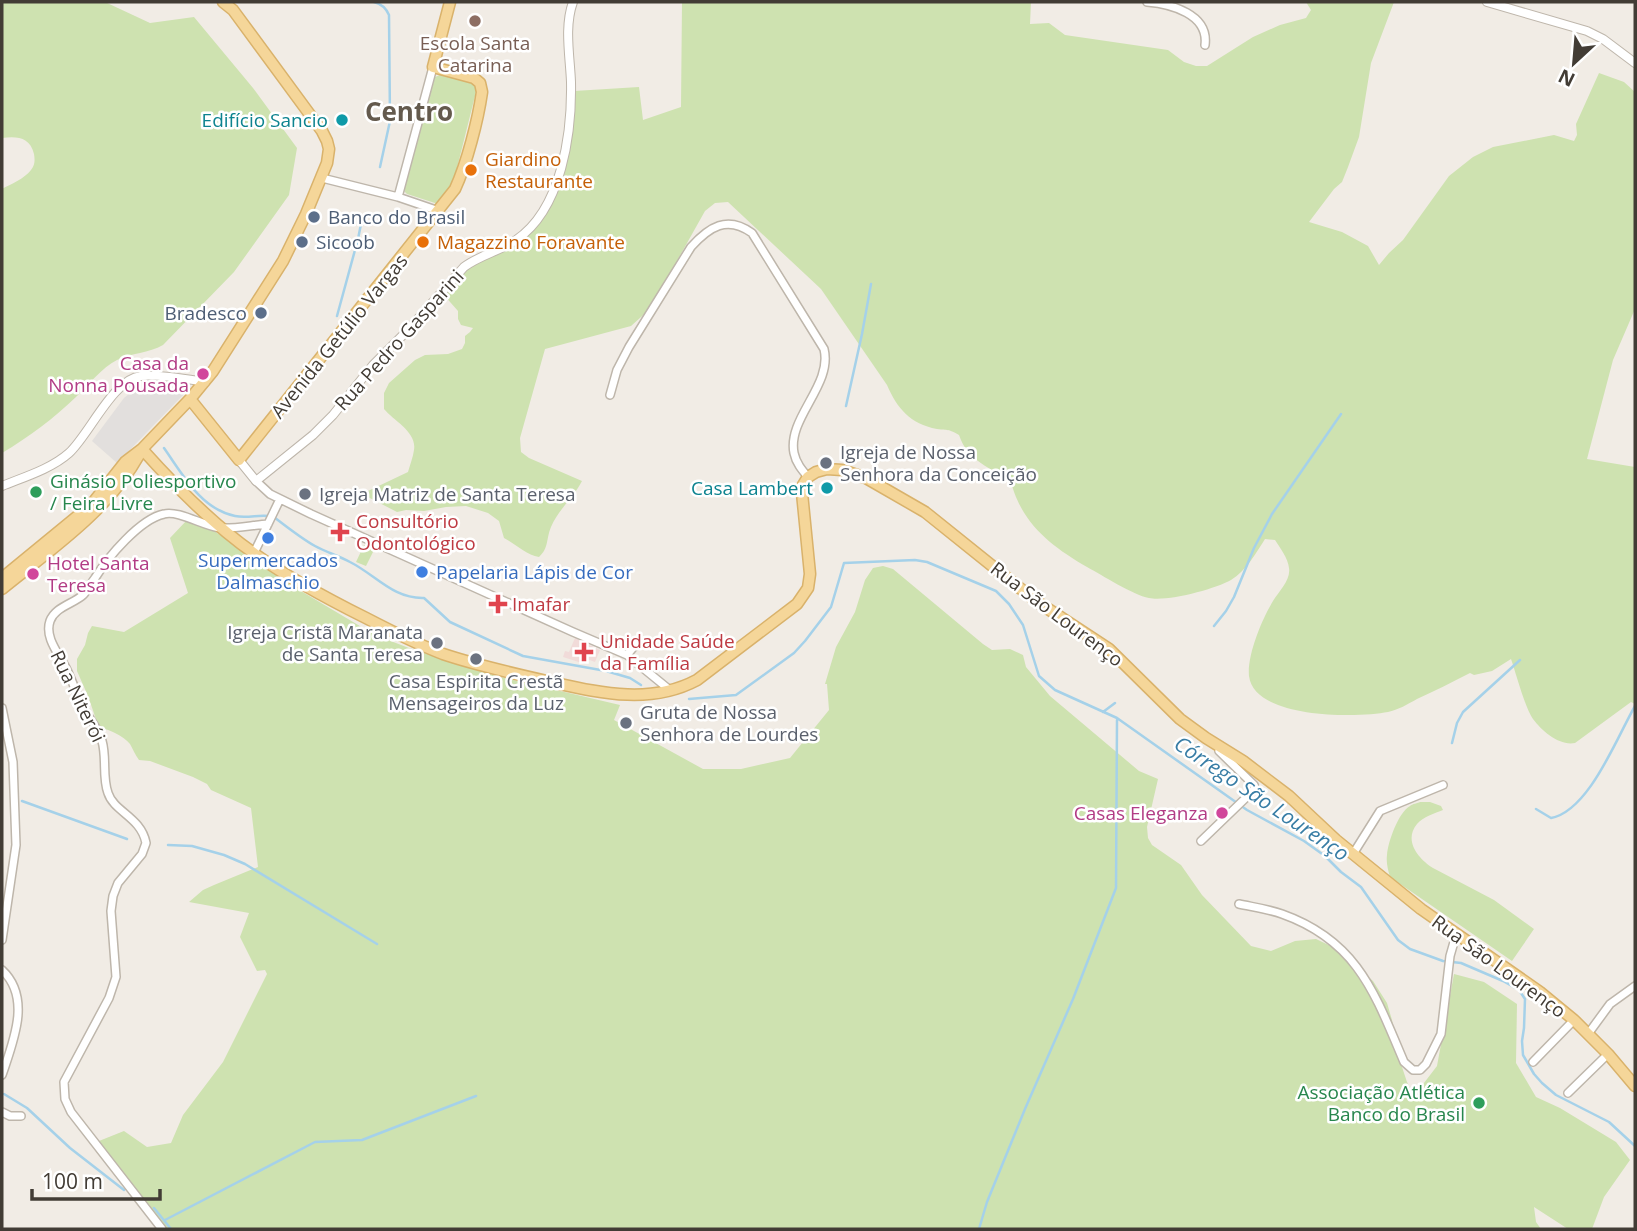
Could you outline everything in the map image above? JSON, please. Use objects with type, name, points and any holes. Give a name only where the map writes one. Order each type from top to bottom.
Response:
[{"type":"main road","points":[[2,578],[85,510],[125,462],[142,449],[205,382],[247,321],[283,261],[322,178],[328,149],[322,131],[235,6],[223,2]]},
{"type":"main road","points":[[433,67],[450,2]]},
{"type":"main road","name":"Avenida Getúlio Vargas","points":[[239,460],[455,189],[481,103],[482,87],[474,78],[433,67]]},
{"type":"main road","points":[[190,399],[239,460]]},
{"type":"main road","points":[[142,449],[165,475],[254,554],[344,607],[441,653],[494,669],[619,695],[672,691],[697,680],[797,604],[808,588],[810,574],[802,493],[808,477]]},
{"type":"main road","points":[[2,589],[97,511],[132,467],[142,449]]},
{"type":"main road","name":"Rua São Lourenço","points":[[808,477],[827,469],[842,470],[866,478],[925,512],[1036,601],[1109,649],[1171,710],[1289,796],[1353,854],[1421,909],[1540,992],[1574,1020],[1635,1086]]},
{"type":"street","name":"Rua Pedro Gasparini","points":[[256,481],[313,435],[333,415],[373,365],[464,267],[516,240],[527,232],[538,218],[558,177],[566,150],[570,121],[569,32],[573,2]]},
{"type":"street","points":[[1147,2],[1177,7],[1191,15],[1203,29],[1205,45]]},
{"type":"street","points":[[1487,2],[1587,31],[1603,39],[1635,63]]},
{"type":"street","points":[[398,197],[433,67]]},
{"type":"street","points":[[322,178],[398,197],[439,211]]},
{"type":"street","points":[[610,395],[617,370],[629,347],[691,247],[714,226],[736,224],[752,233],[813,329],[826,355],[820,379],[794,438],[793,451],[797,463],[808,477]]},
{"type":"street","points":[[2,486],[52,465],[71,452],[110,399],[129,380],[142,376],[205,382]]},
{"type":"street","points":[[239,460],[270,494],[368,541],[627,655],[672,691]]},
{"type":"street","points":[[254,554],[280,499]]},
{"type":"street","name":"Rua Niterói","points":[[162,1229],[71,1112],[65,1099],[64,1082],[102,1011],[116,977],[111,902],[118,883],[142,855],[146,843],[142,830],[107,793],[105,757],[100,734],[82,705],[49,636],[49,624],[57,611],[83,595],[111,556],[148,521],[167,513],[178,514],[205,525],[223,528]]},
{"type":"street","points":[[223,528],[271,518]]},
{"type":"street","points":[[627,655],[636,644]]},
{"type":"street","points":[[2,708],[13,762],[16,845],[2,940]]},
{"type":"street","points":[[1200,841],[1255,789],[1206,738]]},
{"type":"street","points":[[1353,854],[1380,811],[1443,785]]},
{"type":"street","points":[[1239,904],[1280,913],[1303,923],[1329,938],[1350,958],[1380,1006],[1404,1062],[1413,1070],[1420,1070],[1426,1064],[1441,1034],[1447,974],[1456,935]]},
{"type":"street","points":[[2,970],[16,988],[18,1017],[2,1075]]},
{"type":"street","points":[[1588,1034],[1609,1004],[1635,986]]},
{"type":"street","points":[[1533,1062],[1574,1020]]},
{"type":"street","points":[[1568,1093],[1608,1054]]},
{"type":"street","points":[[2,1112],[10,1116],[21,1116]]},
{"type":"shaded area","points":[[157,387],[186,392],[117,463],[92,441],[124,398],[135,389]]},
{"type":"shaded area","name":"Unidade Saúde da Família","points":[[575,638],[600,650],[595,662],[587,659],[585,664],[563,657],[565,651],[569,652]]},
{"type":"green space","points":[[3,2],[105,2],[150,23],[194,17],[253,88],[297,148],[289,195],[234,272],[163,345],[111,363],[50,420],[2,453],[2,189],[28,173],[35,160],[32,148],[26,141],[13,137],[2,138]]},
{"type":"green space","points":[[682,2],[1031,2],[1030,24],[1049,23],[1065,35],[1168,50],[1184,62],[1207,66],[1253,37],[1280,25],[1306,18],[1311,10],[1306,2],[1394,2],[1371,63],[1359,137],[1348,167],[1342,182],[1309,222],[1342,232],[1368,246],[1379,265],[1403,240],[1449,176],[1473,157],[1493,147],[1554,135],[1574,141],[1577,135],[1576,124],[1599,73],[1624,82],[1635,92],[1635,309],[1613,360],[1587,459],[1635,467],[1635,704],[1631,702],[1575,743],[1557,740],[1546,733],[1530,714],[1511,659],[1492,671],[1474,675],[1470,673],[1388,712],[1332,715],[1287,708],[1268,701],[1255,690],[1249,676],[1249,667],[1260,627],[1289,572],[1284,553],[1275,540],[1265,539],[1246,567],[1224,584],[1203,591],[1157,599],[1135,593],[1074,559],[1050,542],[1030,522],[1011,482],[974,458],[959,435],[928,427],[906,414],[821,289],[728,202],[715,203],[705,211],[650,309],[631,326],[545,349],[520,438],[521,452],[582,481],[554,521],[546,547],[539,557],[525,552],[504,538],[499,521],[488,513],[466,506],[397,512],[364,495],[408,472],[414,453],[414,444],[408,432],[384,409],[384,393],[389,383],[415,360],[425,355],[448,354],[462,349],[465,336],[473,328],[461,325],[458,311],[443,294],[460,273],[480,257],[511,247],[550,202],[566,166],[574,91],[639,87],[643,120],[681,107]]},
{"type":"green space","points":[[440,75],[475,84],[477,88],[453,184],[438,204],[404,191],[435,77]]},
{"type":"green space","points":[[187,520],[214,531],[284,581],[375,635],[496,676],[620,705],[614,720],[703,769],[741,769],[790,758],[829,710],[825,684],[836,647],[855,612],[865,580],[873,568],[883,566],[893,569],[992,650],[1010,649],[1023,655],[1026,667],[1050,696],[1139,771],[1158,779],[1147,827],[1148,838],[1152,845],[1181,865],[1202,895],[1251,946],[1271,951],[1295,941],[1316,939],[1335,948],[1373,981],[1387,1003],[1400,1061],[1414,1096],[1437,1066],[1454,974],[1484,982],[1517,1004],[1516,1063],[1536,1097],[1560,1108],[1616,1142],[1630,1160],[1604,1197],[1592,1229],[1568,1229],[1534,1207],[1536,1222],[1541,1229],[164,1229],[99,1141],[124,1131],[147,1147],[171,1143],[183,1115],[223,1062],[267,974],[265,970],[257,971],[240,937],[249,913],[189,902],[203,890],[258,867],[251,808],[211,790],[207,784],[193,777],[150,761],[139,760],[124,738],[99,728],[77,671],[77,659],[92,626],[124,632],[188,593],[170,538]]},
{"type":"green space","points":[[364,545],[374,550],[366,566],[356,562]]},
{"type":"green space","points":[[1430,802],[1441,806],[1443,810],[1422,819],[1413,830],[1414,849],[1423,860],[1494,900],[1534,929],[1512,961],[1390,877],[1387,855],[1394,828],[1411,805]]},
{"type":"waterway","name":"Córrego São Lourenço","points":[[374,2],[387,10],[389,15],[390,121],[380,167]]},
{"type":"waterway","name":"Córrego São Lourenço","points":[[337,316],[362,219]]},
{"type":"waterway","points":[[846,406],[871,284]]},
{"type":"waterway","points":[[1214,626],[1234,597],[1254,548],[1272,514],[1341,414]]},
{"type":"waterway","name":"Córrego São Lourenço","points":[[164,448],[203,499],[223,512],[240,517],[274,517],[310,543],[359,567],[403,595],[424,598],[450,622],[523,656],[606,671],[630,678],[641,685]]},
{"type":"waterway","name":"Córrego São Lourenço","points":[[689,699],[736,695],[794,653],[831,607],[844,563],[915,560],[927,562],[996,591],[1023,625],[1039,676],[1055,690],[1117,718],[1247,810],[1304,841],[1325,856],[1361,887],[1398,940],[1410,949],[1443,961],[1461,963],[1519,990],[1525,999],[1523,1055],[1534,1074],[1556,1095],[1609,1122],[1635,1146]]},
{"type":"waterway","points":[[1452,743],[1463,712],[1520,660]]},
{"type":"waterway","points":[[1103,712],[1115,703]]},
{"type":"waterway","points":[[1536,809],[1551,818],[1578,802],[1590,788],[1635,706]]},
{"type":"waterway","points":[[979,1229],[987,1202],[1073,999],[1116,888],[1117,720]]},
{"type":"waterway","points":[[22,801],[127,839]]},
{"type":"waterway","points":[[168,845],[192,846],[245,864],[377,944]]},
{"type":"waterway","points":[[4,1094],[27,1108],[70,1148],[124,1190]]},
{"type":"waterway","points":[[165,1220],[315,1142],[362,1140],[476,1096]]},
{"type":"waterway","points":[[154,1208],[171,1229]]},
{"type":"place","name":"Escola Santa Catarina","points":[[475,21]]},
{"type":"place","name":"Edifício Sancio","points":[[342,120]]},
{"type":"place","name":"Giardino Restaurante","points":[[471,170]]},
{"type":"place","name":"Banco do Brasil","points":[[314,217]]},
{"type":"place","name":"Sicoob","points":[[302,242]]},
{"type":"place","name":"Magazzino Foravante","points":[[423,242]]},
{"type":"place","name":"Bradesco","points":[[261,313]]},
{"type":"place","name":"Casa da Nonna Pousada","points":[[203,374]]},
{"type":"place","name":"Igreja de Nossa Senhora da Conceição","points":[[826,463]]},
{"type":"place","name":"Casa Lambert","points":[[827,488]]},
{"type":"place","name":"Ginásio Poliesportivo / Feira Livre","points":[[36,492]]},
{"type":"place","name":"Igreja Matriz de Santa Teresa","points":[[305,494]]},
{"type":"place","name":"Consultório Odontológico","points":[[340,532]]},
{"type":"place","name":"Supermercados Dalmaschio","points":[[268,538]]},
{"type":"place","name":"Papelaria Lápis de Cor","points":[[422,572]]},
{"type":"place","name":"Hotel Santa Teresa","points":[[33,574]]},
{"type":"place","name":"Imafar","points":[[498,604]]},
{"type":"place","name":"Igreja Cristã Maranata de Santa Teresa","points":[[437,643]]},
{"type":"place","name":"Unidade Saúde da Família","points":[[584,652]]},
{"type":"place","name":"Casa Espirita Crestã Mensageiros da Luz","points":[[476,659]]},
{"type":"place","name":"Gruta de Nossa Senhora de Lourdes","points":[[626,723]]},
{"type":"place","name":"Casas Eleganza","points":[[1222,813]]},
{"type":"place","name":"Associação Atlética Banco do Brasil","points":[[1479,1103]]},
{"type":"district","name":"Centro","points":[[409,111]]}]
